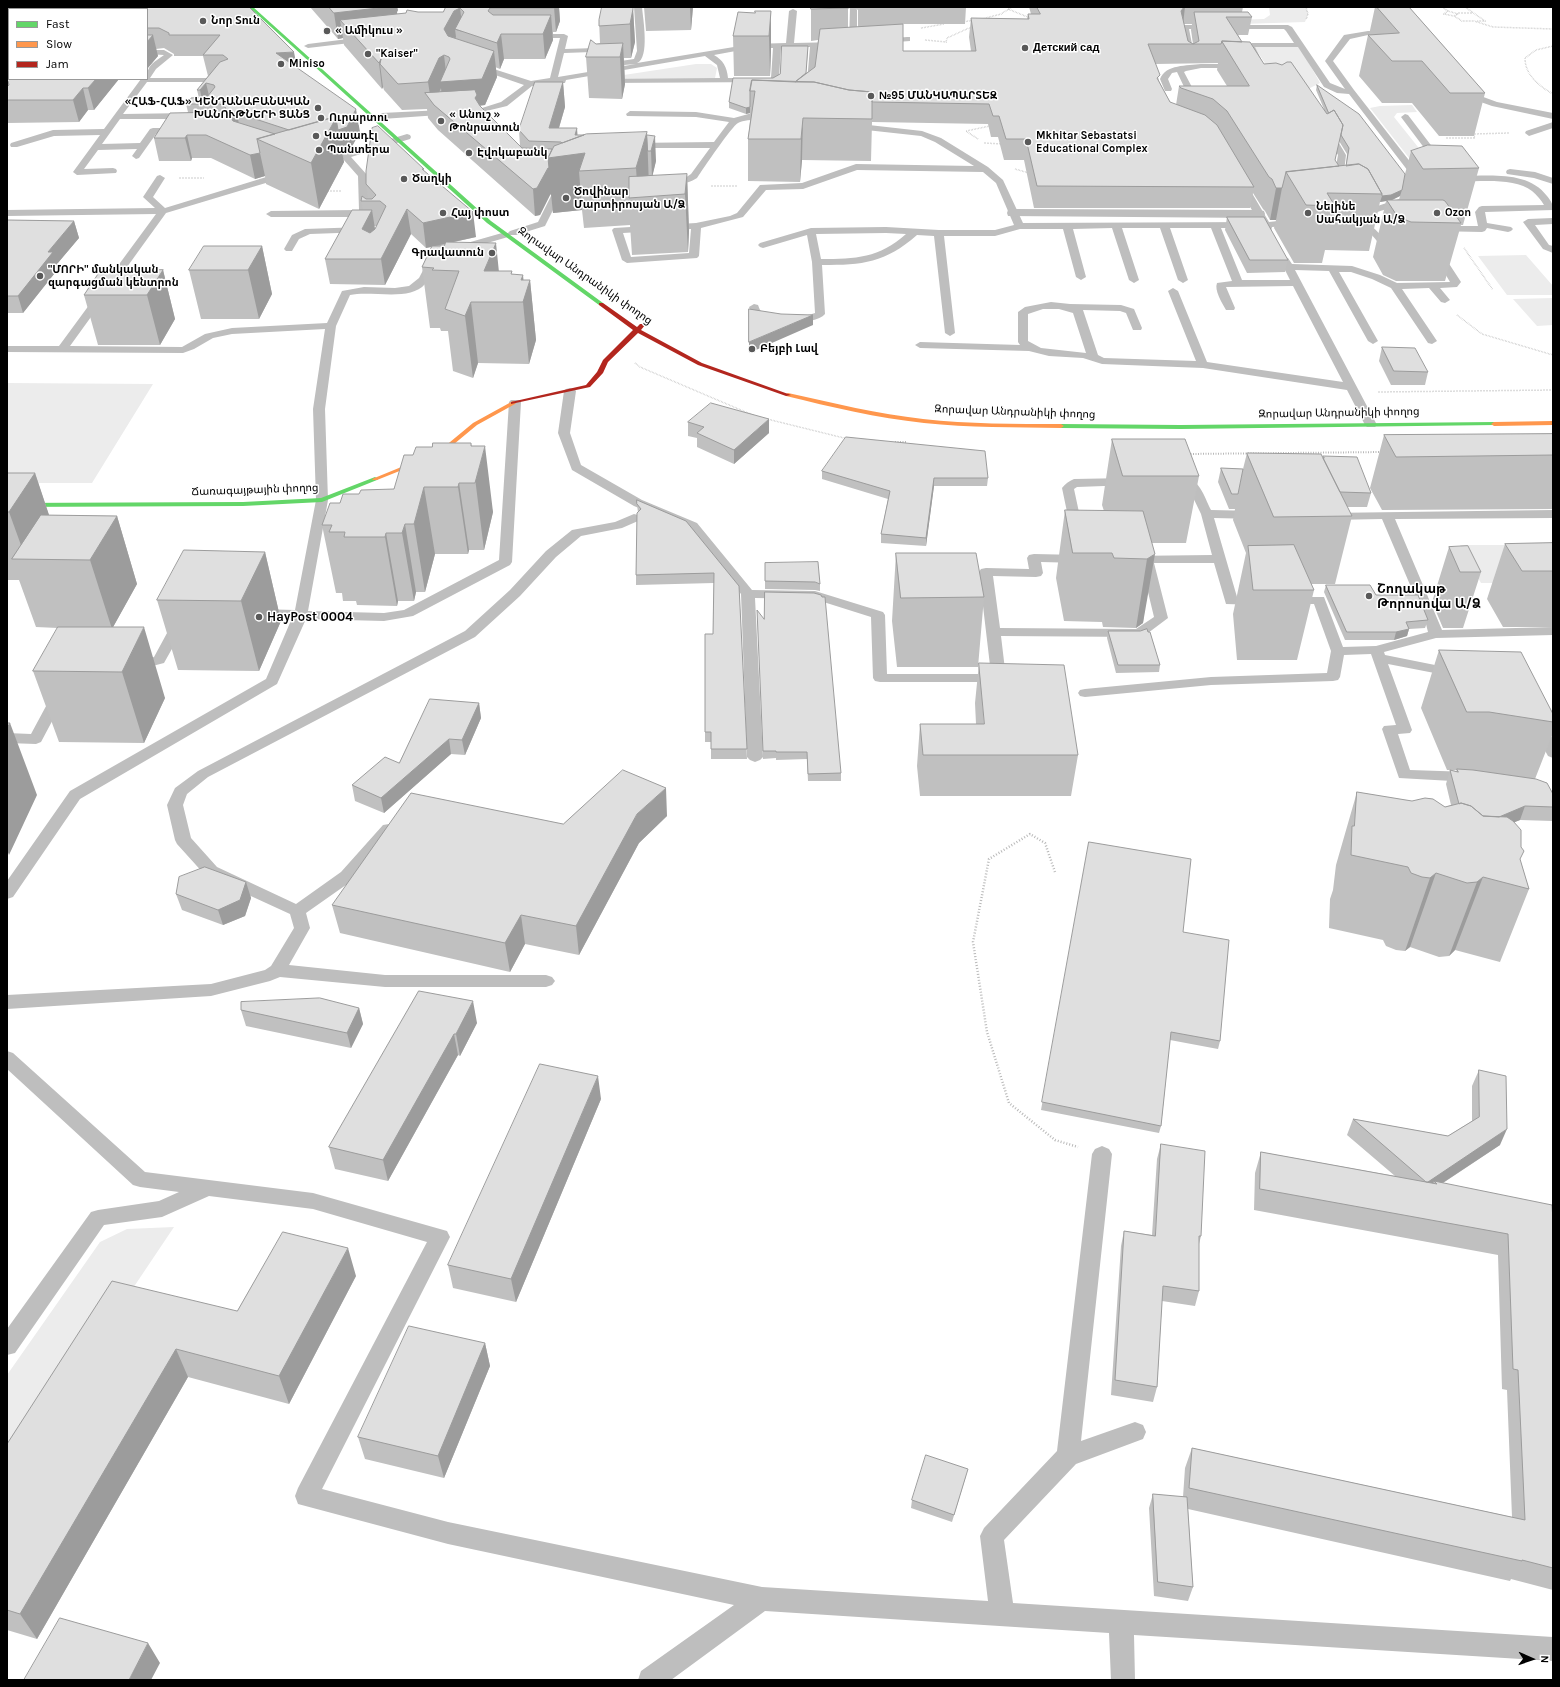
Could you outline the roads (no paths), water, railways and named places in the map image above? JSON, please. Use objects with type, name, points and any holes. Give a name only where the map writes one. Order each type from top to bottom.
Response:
[{"type":"main road","name":"Զորավար Անդրանիկի փողոց","points":[[251,7],[509,234],[639,328],[706,360],[776,386],[799,393],[924,415],[969,419],[1061,421],[1553,423]]},
{"type":"main road","name":"Զորավար Անդրանիկի փողոց","points":[[263,7],[308,46],[382,116],[402,139]]},
{"type":"main road","name":"Ճառագայթային փողոց","points":[[7,505],[243,504],[322,500],[440,453],[476,424],[515,402],[588,386],[600,373],[605,361],[639,328]]},
{"type":"main road","name":"Զորավար Անդրանիկի փողոց","points":[[1369,422],[1553,417]]},
{"type":"street","points":[[1013,213],[1262,219]]},
{"type":"lane","points":[[560,51],[596,50],[596,63],[630,63],[637,61],[641,51],[638,7]]},
{"type":"lane","points":[[470,63],[530,84],[752,46],[856,43],[853,10]]},
{"type":"lane","points":[[790,46],[793,12]]},
{"type":"lane","points":[[1190,54],[1184,29],[1193,27],[1285,27],[1289,29],[1327,85],[1340,91],[1351,92]]},
{"type":"lane","points":[[1404,36],[1368,33],[1347,37],[1329,61],[1351,92],[1412,170],[1419,182],[1415,195],[1363,214],[1349,216],[1372,230],[1388,247],[1394,250],[1408,252]]},
{"type":"lane","points":[[526,36],[564,36],[553,81]]},
{"type":"lane","points":[[308,46],[375,38]]},
{"type":"lane","points":[[874,42],[907,39]]},
{"type":"lane","points":[[802,92],[811,83],[814,45]]},
{"type":"lane","points":[[1168,89],[1164,79],[1166,74],[1170,71],[1201,66],[1256,68],[1250,46],[1299,45]]},
{"type":"lane","points":[[553,81],[773,80],[775,78],[777,46]]},
{"type":"lane","points":[[148,52],[164,52],[169,55],[153,67],[148,74]]},
{"type":"lane","points":[[706,54],[722,64],[724,68],[724,80]]},
{"type":"lane","points":[[1183,69],[1180,71],[1190,91]]},
{"type":"lane","points":[[148,78],[227,80]]},
{"type":"lane","points":[[113,172],[77,172],[144,80]]},
{"type":"lane","points":[[382,116],[438,109],[483,113],[504,104],[530,84]]},
{"type":"lane","points":[[1456,85],[1472,98],[1553,116]]},
{"type":"lane","points":[[630,114],[702,115],[721,117],[734,121],[752,116],[777,106]]},
{"type":"lane","points":[[117,117],[200,116]]},
{"type":"lane","points":[[752,116],[781,116]]},
{"type":"lane","points":[[1405,117],[1446,170],[1412,170]]},
{"type":"lane","points":[[655,183],[678,186],[694,176],[734,121]]},
{"type":"lane","points":[[1323,123],[1342,154],[1335,192],[1338,198]]},
{"type":"lane","points":[[841,124],[922,134],[938,140],[985,169],[1000,182],[1019,226]]},
{"type":"lane","points":[[1529,133],[1553,125]]},
{"type":"lane","points":[[136,156],[153,131],[189,131]]},
{"type":"lane","points":[[7,153],[11,145],[53,134],[106,132]]},
{"type":"lane","points":[[312,164],[402,139]]},
{"type":"lane","points":[[625,145],[716,145]]},
{"type":"lane","points":[[96,146],[142,146]]},
{"type":"lane","points":[[345,156],[363,176],[363,209],[375,221]]},
{"type":"lane","points":[[696,226],[694,256],[628,260],[617,230],[681,223],[696,226],[733,218],[740,215],[763,187],[803,186],[856,167],[985,169]]},
{"type":"lane","points":[[1452,170],[1553,172]]},
{"type":"lane","points":[[7,213],[163,211],[294,171]]},
{"type":"lane","points":[[1513,172],[1535,175],[1553,181]]},
{"type":"lane","points":[[1236,175],[1272,237]]},
{"type":"lane","points":[[160,178],[148,197],[163,211]]},
{"type":"lane","points":[[1429,230],[1482,229],[1480,212],[1478,208],[1551,208],[1534,187],[1517,182],[1483,179],[1459,179],[1454,185],[1454,191]]},
{"type":"lane","points":[[7,893],[75,795],[272,681],[301,614],[322,500],[319,409],[332,326],[346,293],[361,290],[411,289],[420,284],[435,254],[542,224],[554,198],[577,188]]},
{"type":"lane","points":[[62,349],[163,211]]},
{"type":"lane","points":[[271,214],[366,213]]},
{"type":"lane","points":[[763,245],[811,231],[886,230],[939,233],[995,233],[1019,226],[1214,225],[1262,219],[1304,221]]},
{"type":"lane","points":[[1553,222],[1528,222],[1546,247],[1553,250]]},
{"type":"lane","points":[[1164,225],[1183,280]]},
{"type":"lane","points":[[1214,225],[1238,283]]},
{"type":"lane","points":[[1482,225],[1508,229]]},
{"type":"lane","points":[[1067,226],[1081,277]]},
{"type":"lane","points":[[1116,226],[1134,280]]},
{"type":"lane","points":[[289,249],[295,237],[308,231],[369,230]]},
{"type":"lane","points":[[1372,230],[1386,230]]},
{"type":"lane","points":[[754,307],[756,312],[761,316],[772,319],[805,319],[814,318],[820,314],[817,262],[811,231]]},
{"type":"lane","points":[[817,262],[860,261],[880,257],[897,247],[915,231]]},
{"type":"lane","points":[[939,233],[950,333]]},
{"type":"lane","points":[[1279,249],[1369,422]]},
{"type":"lane","points":[[1289,267],[1352,270],[1376,277],[1395,286],[1453,285],[1456,282],[1441,258],[1427,252]]},
{"type":"lane","points":[[1332,268],[1374,341]]},
{"type":"lane","points":[[1230,308],[1221,289],[1221,285],[1238,283],[1298,283]]},
{"type":"lane","points":[[1395,286],[1432,341]]},
{"type":"lane","points":[[1432,286],[1444,300]]},
{"type":"lane","points":[[1173,291],[1203,365]]},
{"type":"lane","points":[[1072,307],[1078,311],[1093,356]]},
{"type":"lane","points":[[1028,348],[1023,342],[1023,312],[1030,308],[1121,308],[1130,311],[1137,328]]},
{"type":"lane","points":[[7,349],[183,350],[191,348],[209,336],[218,334],[332,326]]},
{"type":"lane","points":[[920,345],[1028,348],[1041,351],[1093,356],[1102,361],[1203,365],[1353,389]]},
{"type":"lane","points":[[570,391],[564,433],[576,467],[638,503],[693,526],[748,594],[755,757]]},
{"type":"lane","points":[[240,612],[384,617],[408,612],[505,562],[515,402]]},
{"type":"lane","points":[[1085,693],[1211,680],[1333,677],[1338,651],[1319,600],[1231,601],[1207,514],[1193,485],[1187,481],[1171,481]]},
{"type":"lane","points":[[878,615],[880,678],[1000,678],[986,572],[1036,573],[1034,558],[1088,559],[1068,488],[1074,483],[1141,482]]},
{"type":"lane","points":[[1207,514],[1270,515]]},
{"type":"lane","points":[[1317,515],[1387,516],[1553,514]]},
{"type":"lane","points":[[1387,516],[1432,620],[1436,634]]},
{"type":"lane","points":[[7,1002],[211,990],[270,975],[277,970],[302,928],[297,911],[211,871],[183,840],[175,806],[180,792],[203,774],[470,634],[515,593],[551,554],[578,533],[618,525],[634,518]]},
{"type":"lane","points":[[1123,559],[1219,559]]},
{"type":"lane","points":[[994,632],[1139,633],[1161,618],[1147,560]]},
{"type":"lane","points":[[748,594],[815,595],[878,615],[893,615]]},
{"type":"lane","points":[[122,670],[159,660],[187,611]]},
{"type":"lane","points":[[977,616],[992,616]]},
{"type":"lane","points":[[1378,654],[1436,634],[1553,631]]},
{"type":"lane","points":[[1338,651],[1378,654],[1472,676]]},
{"type":"lane","points":[[1378,654],[1405,730],[1390,729],[1404,775],[1468,776],[1484,779]]},
{"type":"lane","points":[[7,738],[36,739],[64,687],[71,684]]},
{"type":"lane","points":[[1532,715],[1553,754]]},
{"type":"lane","points":[[297,911],[347,876],[399,818]]},
{"type":"lane","points":[[277,970],[385,981],[546,981]]},
{"type":"lane","points":[[7,1058],[140,1179],[313,1201],[440,1237],[306,1496],[448,1533],[762,1599],[1553,1649]]},
{"type":"lane","points":[[1068,1456],[1102,1154]]},
{"type":"lane","points":[[7,1346],[98,1218],[162,1209],[207,1188]]},
{"type":"lane","points":[[1002,1614],[992,1536],[1068,1456],[1134,1432]]},
{"type":"lane","points":[[650,1680],[762,1599]]},
{"type":"lane","points":[[1121,1622],[1123,1680]]},
{"type":"place","name":"Նոր Տուն","points":[[203,21]]},
{"type":"place","name":"« Ամիկուս »","points":[[327,31]]},
{"type":"place","name":"Детский сад","points":[[1025,48]]},
{"type":"place","name":"\"Kaiser\"","points":[[368,54]]},
{"type":"place","name":"Miniso","points":[[281,64]]},
{"type":"place","name":"№95 ՄԱՆԿԱՊԱՐՏԵԶ","points":[[871,96]]},
{"type":"place","name":"«ՀԱՖ-ՀԱՖ» ԿԵՆԴԱՆԱԲԱՆԱԿԱՆ ԽԱՆՈՒԹՆԵՐԻ ՑԱՆՑ","points":[[318,108]]},
{"type":"place","name":"Ուրարտու","points":[[321,118]]},
{"type":"place","name":"« Անուշ » Թոնրատուն","points":[[441,121]]},
{"type":"place","name":"Կասադէլ","points":[[316,136]]},
{"type":"place","name":"Mkhitar Sebastatsi Educational Complex","points":[[1028,142]]},
{"type":"place","name":"Պանտերա","points":[[319,150]]},
{"type":"place","name":"Էվոկաբանկ","points":[[469,153]]},
{"type":"place","name":"Ծաղկի","points":[[404,179]]},
{"type":"place","name":"Ծովինար Մարտիրոսյան Ա/Ձ","points":[[566,198]]},
{"type":"place","name":"Հայ փոստ","points":[[443,213]]},
{"type":"place","name":"Նելինե Սահակյան Ա/Ձ","points":[[1308,213]]},
{"type":"place","name":"Ozon","points":[[1437,213]]},
{"type":"place","name":"Գրավատուն","points":[[492,253]]},
{"type":"place","name":"\"ՄՈՐԻ\" մանկական զարգացման կենտրոն","points":[[40,276]]},
{"type":"place","name":"Բեյբի Լավ","points":[[752,349]]},
{"type":"place","name":"Շողակաթ Թորոսովա Ա/Ձ","points":[[1369,596]]},
{"type":"place","name":"HayPost 0004","points":[[259,617]]}]
